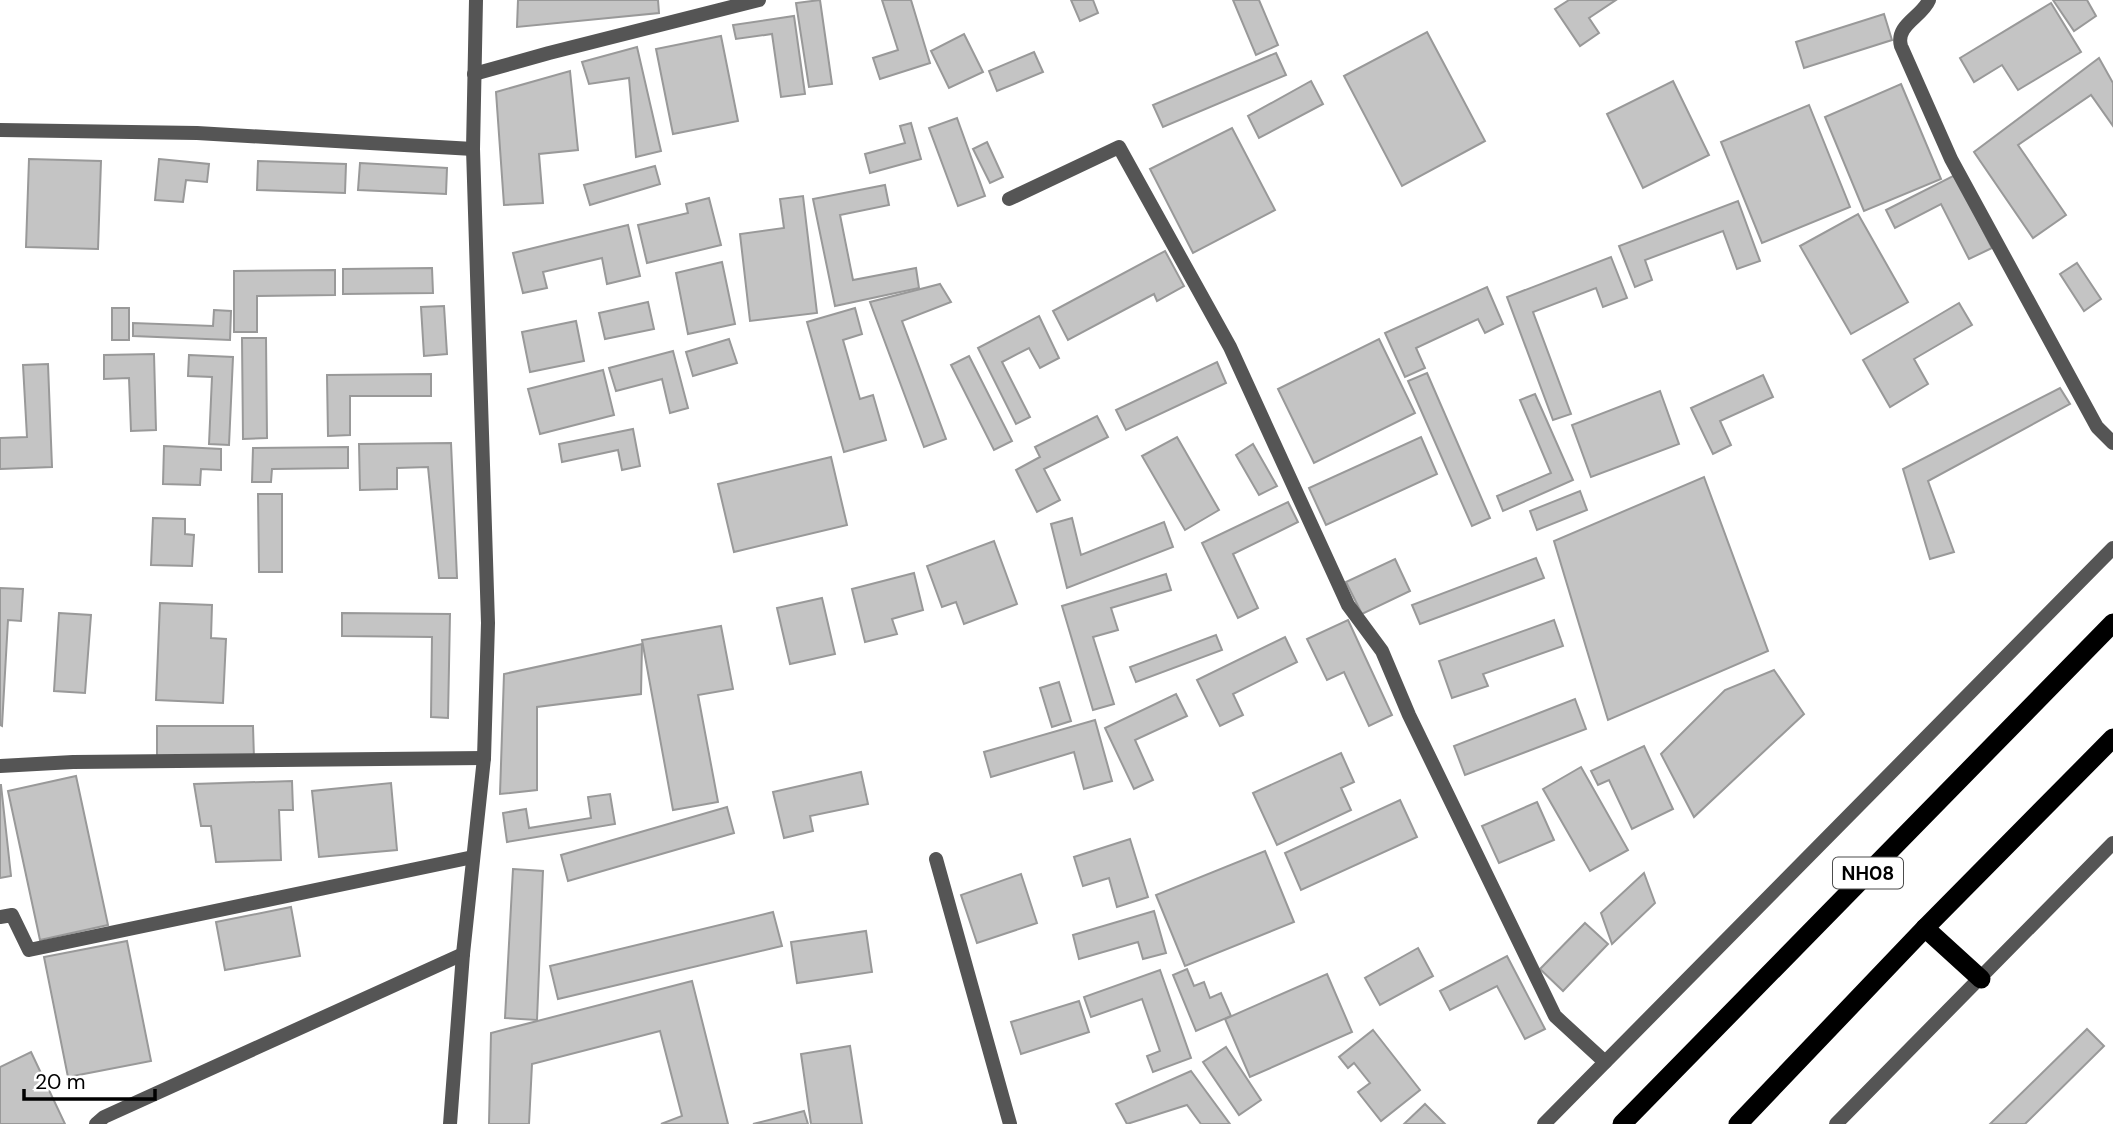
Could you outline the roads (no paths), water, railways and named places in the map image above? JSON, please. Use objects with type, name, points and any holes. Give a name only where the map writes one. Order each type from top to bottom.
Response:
[{"type":"highway","name":"NH08","points":[[1622,1124],[2113,623]]},
{"type":"highway","points":[[1738,1124],[1925,928],[2113,738]]},
{"type":"highway","points":[[1925,928],[1981,979]]},
{"type":"street","points":[[450,1124],[463,954],[484,758],[488,623],[473,149],[476,0]]},
{"type":"street","points":[[474,74],[759,0]]},
{"type":"street","points":[[1929,0],[1923,10],[1901,31],[1898,38],[1901,46],[1951,159],[2097,427],[2113,443]]},
{"type":"street","points":[[0,130],[197,133],[473,149]]},
{"type":"street","points":[[1009,199],[1119,148],[1230,347],[1348,605],[1382,651],[1414,726],[1555,1016],[1605,1062]]},
{"type":"street","points":[[1544,1124],[2113,548]]},
{"type":"street","points":[[0,766],[73,762],[484,758]]},
{"type":"street","points":[[1836,1124],[2113,843]]},
{"type":"street","points":[[0,917],[12,915],[29,950],[473,857]]},
{"type":"street","points":[[936,859],[1010,1124]]},
{"type":"street","points":[[96,1124],[104,1117],[463,954]]}]
